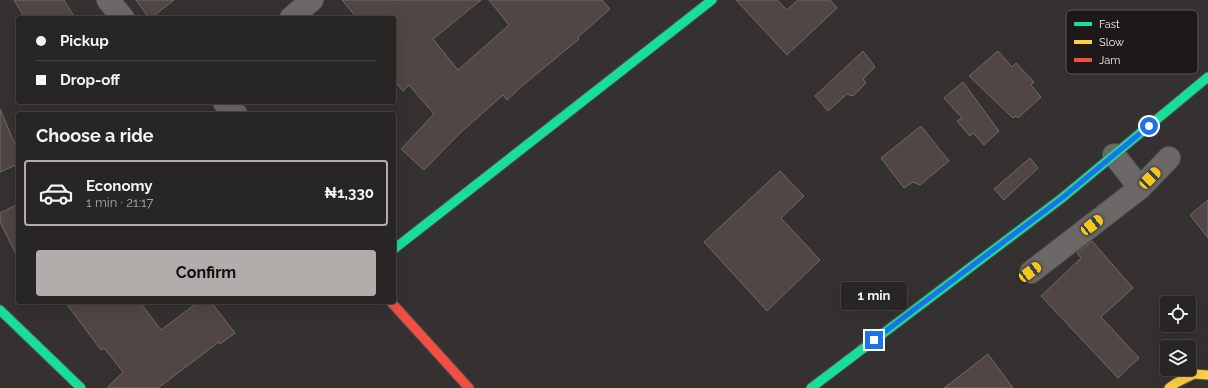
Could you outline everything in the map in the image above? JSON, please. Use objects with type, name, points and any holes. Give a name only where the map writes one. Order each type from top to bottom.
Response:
[{"type":"street","points":[[108,0],[121,16]]},
{"type":"street","points":[[293,16],[312,0]]},
{"type":"street","points":[[396,247],[712,0]]},
{"type":"street","points":[[811,388],[1062,198],[1208,77]]},
{"type":"street","points":[[226,104],[234,112]]},
{"type":"street","points":[[1114,155],[1140,188]]},
{"type":"street","points":[[1030,272],[1140,188],[1169,158]]},
{"type":"street","points":[[394,304],[469,388]]},
{"type":"street","points":[[0,310],[82,388]]},
{"type":"street","points":[[1169,388],[1194,374],[1208,376]]},
{"type":"building","points":[[14,0],[64,0],[74,16],[24,16]]},
{"type":"building","points":[[136,0],[174,0],[154,16],[148,16]]},
{"type":"building","points":[[342,0],[481,0],[433,39],[458,70],[509,25],[489,0],[602,0],[610,9],[578,37],[579,39],[507,100],[503,95],[460,133],[424,170],[401,149],[434,114],[409,85],[403,91],[396,82],[396,16],[355,16]]},
{"type":"building","points":[[736,0],[777,0],[787,10],[798,0],[830,0],[837,8],[787,55]]},
{"type":"building","points":[[863,51],[875,67],[863,79],[866,83],[853,96],[847,94],[828,111],[815,96]]},
{"type":"building","points":[[998,51],[1012,67],[1016,63],[1034,82],[1031,85],[1041,97],[1018,118],[1016,116],[1013,118],[969,76]]},
{"type":"building","points":[[963,82],[999,131],[984,145],[973,133],[970,136],[957,121],[962,118],[944,98]]},
{"type":"building","points":[[0,109],[16,146],[16,165],[0,172]]},
{"type":"building","points":[[921,126],[949,161],[920,185],[913,182],[904,188],[881,158]]},
{"type":"building","points":[[1030,158],[1038,168],[1004,200],[994,189]]},
{"type":"building","points":[[780,171],[804,196],[781,218],[820,260],[767,311],[704,242]]},
{"type":"building","points":[[1208,200],[1208,238],[1190,215]]},
{"type":"building","points":[[16,205],[16,254],[0,222],[0,213]]},
{"type":"building","points":[[1092,241],[1133,288],[1101,317],[1139,358],[1118,378],[1041,296],[1081,258],[1077,253]]},
{"type":"building","points":[[66,304],[142,304],[161,330],[195,304],[213,304],[235,333],[220,344],[219,342],[158,388],[107,388],[123,372],[104,348],[101,350]]},
{"type":"building","points":[[988,354],[1013,388],[944,388]]},
{"type":"traffic: fast","points":[[396,247],[712,0]]},
{"type":"traffic: fast","points":[[811,388],[1062,198],[1208,77]]},
{"type":"traffic: fast","points":[[0,310],[81,388]]},
{"type":"traffic: slow","points":[[1169,388],[1194,374],[1208,375]]},
{"type":"traffic: jam","points":[[393,304],[469,388]]},
{"type":"route","points":[[874,340],[1062,198],[1149,126]]}]
